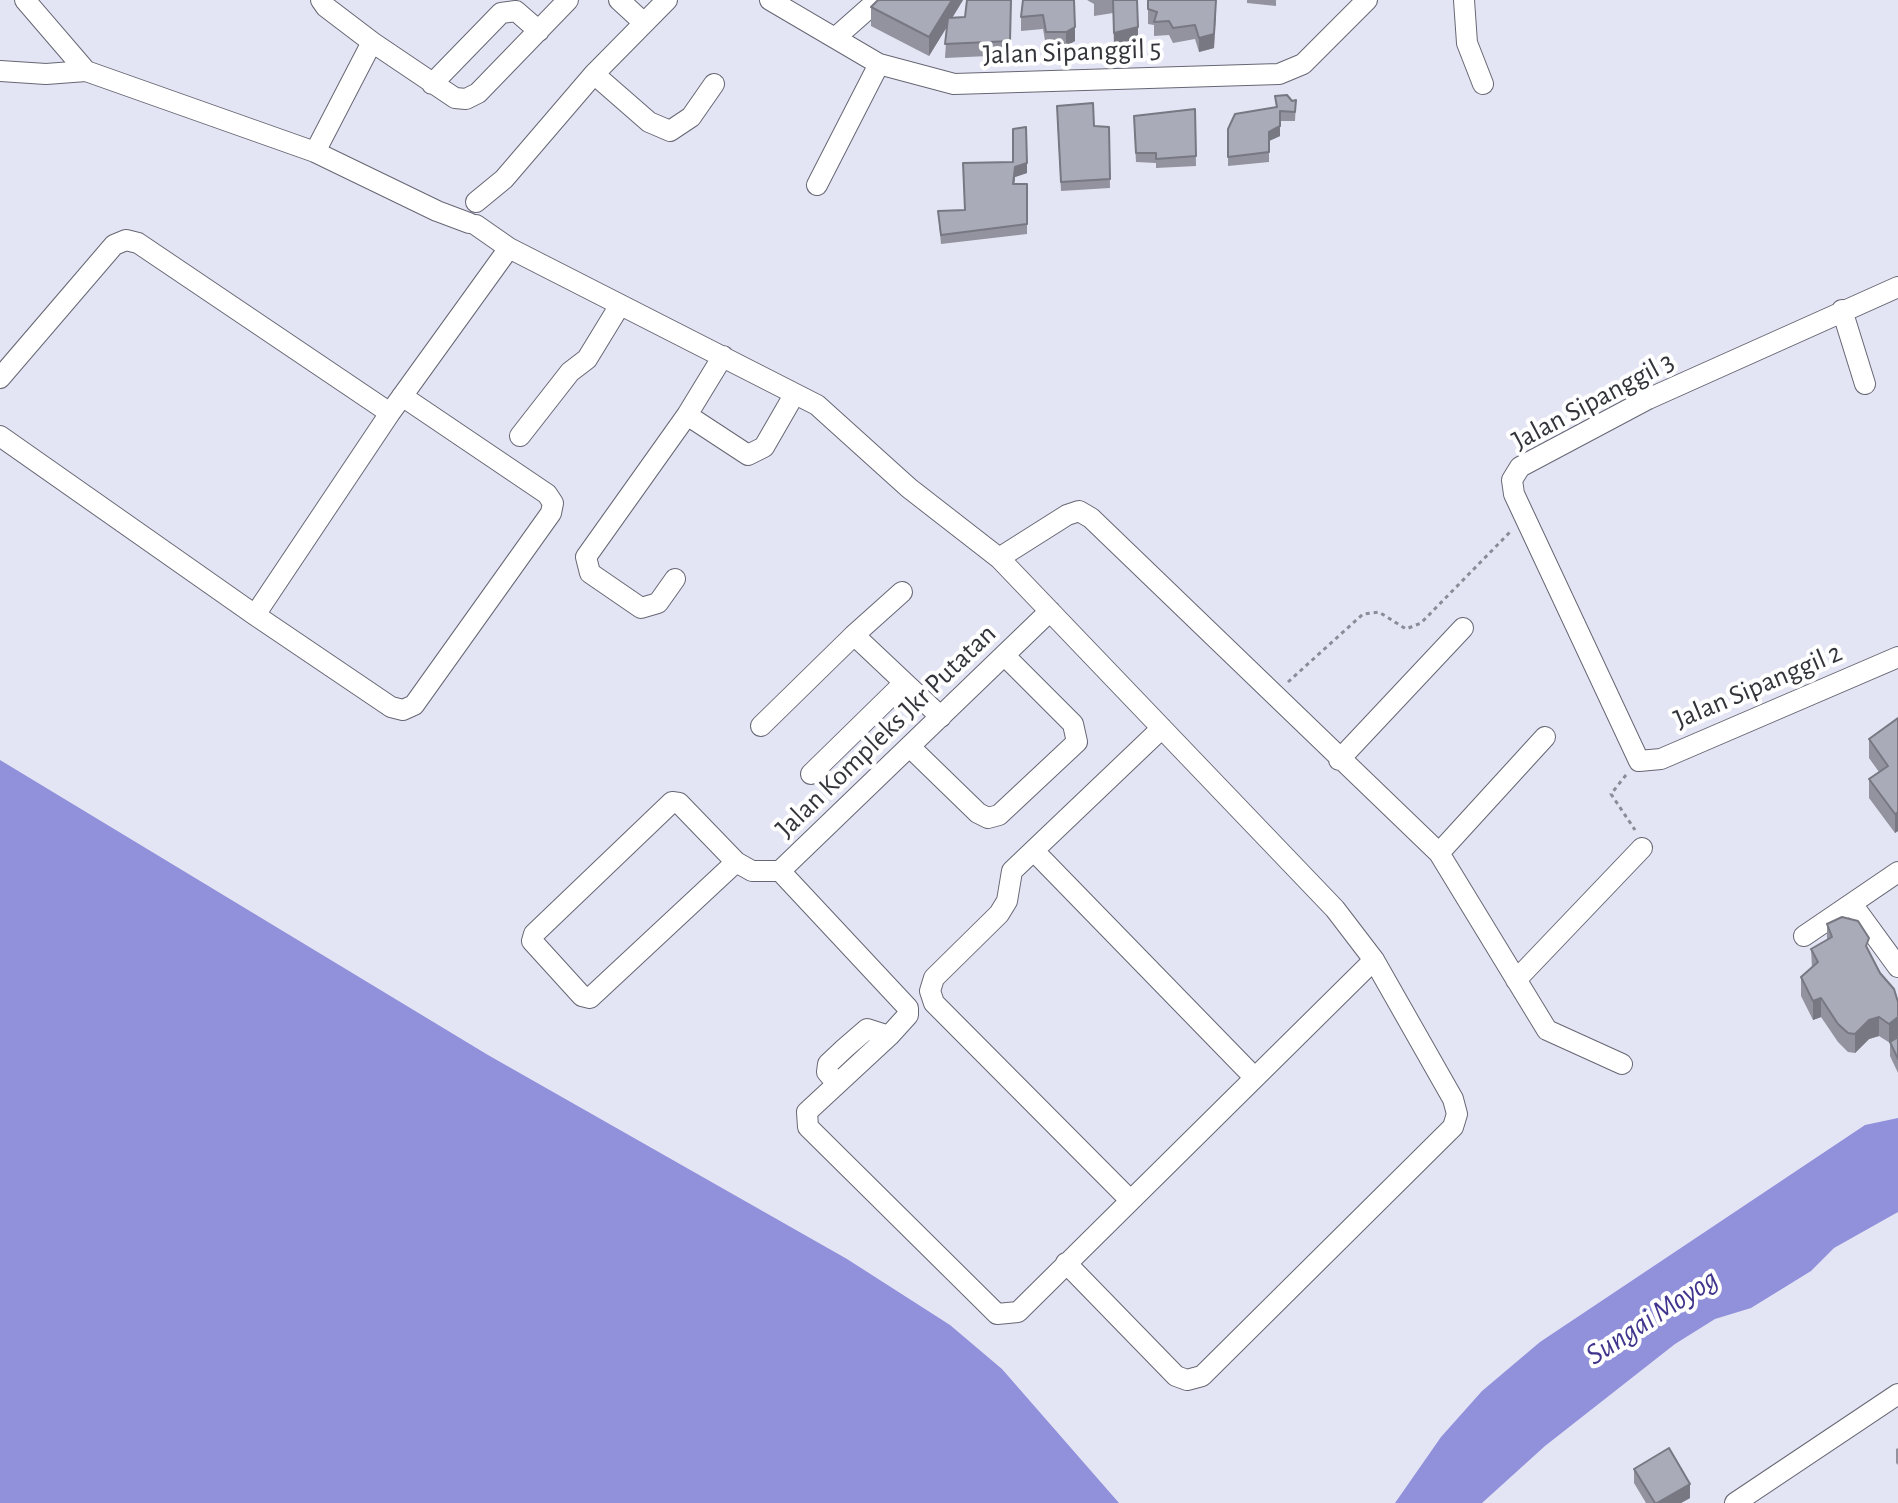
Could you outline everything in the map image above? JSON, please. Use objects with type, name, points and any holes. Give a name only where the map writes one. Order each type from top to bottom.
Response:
[{"type":"street","points":[[25,0],[86,71]]},
{"type":"street","points":[[321,0],[372,42],[432,84],[455,98],[466,99],[478,93],[568,0]]},
{"type":"street","points":[[619,0],[644,23]]},
{"type":"street","points":[[477,214],[594,74],[667,0]]},
{"type":"street","name":"Jalan Sipanggil 5","points":[[770,0],[879,64],[954,84],[1279,74],[1303,64],[1367,0]]},
{"type":"street","points":[[835,38],[878,0]]},
{"type":"street","points":[[1464,0],[1467,43],[1483,84]]},
{"type":"street","points":[[432,84],[501,13],[516,11],[539,31]]},
{"type":"street","points":[[315,152],[372,42]]},
{"type":"street","points":[[817,185],[879,64]]},
{"type":"street","points":[[0,71],[46,74],[86,71],[315,152],[422,204],[477,214],[509,248],[817,405],[909,488],[999,558],[1335,909],[1374,960],[1453,1099],[1457,1114],[1453,1127],[1202,1376],[1187,1380],[1176,1376],[1066,1263]]},
{"type":"street","points":[[594,74],[649,122],[670,131],[691,117],[714,84]]},
{"type":"street","points":[[0,378],[114,245],[126,240],[138,243],[547,494],[553,503],[551,513],[414,705],[403,710],[391,707],[255,615],[0,436]]},
{"type":"street","points":[[255,615],[396,404],[509,248]]},
{"type":"street","name":"Jalan Sipanggil 3","points":[[1639,761],[1514,494],[1512,480],[1520,467],[1648,399],[1898,287]]},
{"type":"street","points":[[520,436],[570,372],[587,359],[620,305]]},
{"type":"street","points":[[1842,310],[1865,384]]},
{"type":"street","points":[[675,579],[658,603],[641,608],[590,573],[586,557],[687,415],[723,356]]},
{"type":"street","points":[[687,415],[748,455],[764,447],[794,395]]},
{"type":"street","points":[[999,558],[1079,511],[1091,518],[1439,853],[1547,1030],[1622,1064]]},
{"type":"street","points":[[761,726],[902,592]]},
{"type":"street","name":"Jalan Kompleks Jkr Putatan","points":[[744,866],[780,871],[1050,611]]},
{"type":"street","points":[[1339,760],[1463,628]]},
{"type":"street","points":[[854,635],[941,717]]},
{"type":"street","points":[[910,747],[978,813],[988,818],[999,815],[1077,742],[1073,724],[1005,656]]},
{"type":"street","name":"Jalan Sipanggil 2","points":[[1639,761],[1661,759],[1898,657]]},
{"type":"street","points":[[811,774],[904,683]]},
{"type":"street","points":[[1130,1200],[934,1003],[930,991],[934,978],[999,914],[1007,901],[1012,871],[1162,728]]},
{"type":"street","points":[[1439,853],[1545,737]]},
{"type":"street","points":[[672,802],[679,803],[744,866],[590,998],[582,996],[532,941],[534,934],[672,802]]},
{"type":"street","points":[[1516,980],[1642,848]]},
{"type":"street","points":[[1034,851],[1254,1077]]},
{"type":"street","points":[[780,871],[904,1002],[908,1015],[807,1112],[808,1127],[997,1314],[1018,1312],[1374,960]]},
{"type":"street","points":[[1804,936],[1898,872]]},
{"type":"street","points":[[1852,904],[1898,967]]},
{"type":"street","points":[[1735,1503],[1898,1394]]},
{"type":"path","points":[[1274,695],[1363,614],[1379,612],[1406,629],[1421,623],[1525,517]]},
{"type":"path","points":[[1639,761],[1611,794],[1639,836],[1642,848]]},
{"type":"water","points":[[0,760],[488,1055],[847,1259],[950,1325],[1002,1369],[1119,1503],[0,1503]]},
{"type":"water","name":"Sungai Moyog","points":[[1898,1118],[1898,1212],[1834,1248],[1811,1271],[1751,1308],[1715,1319],[1675,1344],[1545,1446],[1482,1503],[1395,1503],[1441,1437],[1482,1391],[1540,1342],[1865,1125]]},
{"type":"building","points":[[878,0],[952,0],[929,37],[871,7]]},
{"type":"building","points":[[967,0],[1011,0],[1010,41],[945,44],[948,18],[965,17]]},
{"type":"building","points":[[1023,0],[1074,0],[1075,27],[1066,32],[1046,32],[1043,15],[1021,17]]},
{"type":"building","points":[[1113,0],[1137,0],[1138,27],[1114,33]]},
{"type":"building","points":[[1148,0],[1216,0],[1214,34],[1199,38],[1195,25],[1173,28],[1169,21],[1154,22],[1157,12],[1148,9]]},
{"type":"building","points":[[1287,95],[1292,101],[1296,100],[1295,112],[1280,111],[1280,126],[1269,132],[1269,152],[1228,157],[1228,129],[1235,114],[1277,107],[1275,96]]},
{"type":"building","points":[[1093,103],[1094,126],[1109,127],[1110,179],[1061,182],[1057,106]]},
{"type":"building","points":[[1195,109],[1196,156],[1156,159],[1156,153],[1136,153],[1134,116]]},
{"type":"building","points":[[1026,127],[1027,163],[1015,167],[1013,184],[1027,184],[1027,224],[941,235],[938,211],[965,210],[963,163],[1013,162],[1013,129]]},
{"type":"building","points":[[1898,718],[1898,812],[1895,814],[1869,779],[1888,766],[1869,739]]},
{"type":"building","points":[[1842,917],[1858,921],[1869,938],[1866,946],[1880,973],[1894,989],[1898,1002],[1898,1017],[1889,1024],[1879,1017],[1869,1020],[1855,1034],[1848,1033],[1838,1024],[1821,998],[1813,1001],[1801,977],[1818,962],[1811,949],[1832,937],[1827,924]]},
{"type":"building","points":[[1898,1037],[1898,1059],[1890,1042]]},
{"type":"building","points":[[1669,1448],[1690,1484],[1655,1503],[1634,1469]]}]
